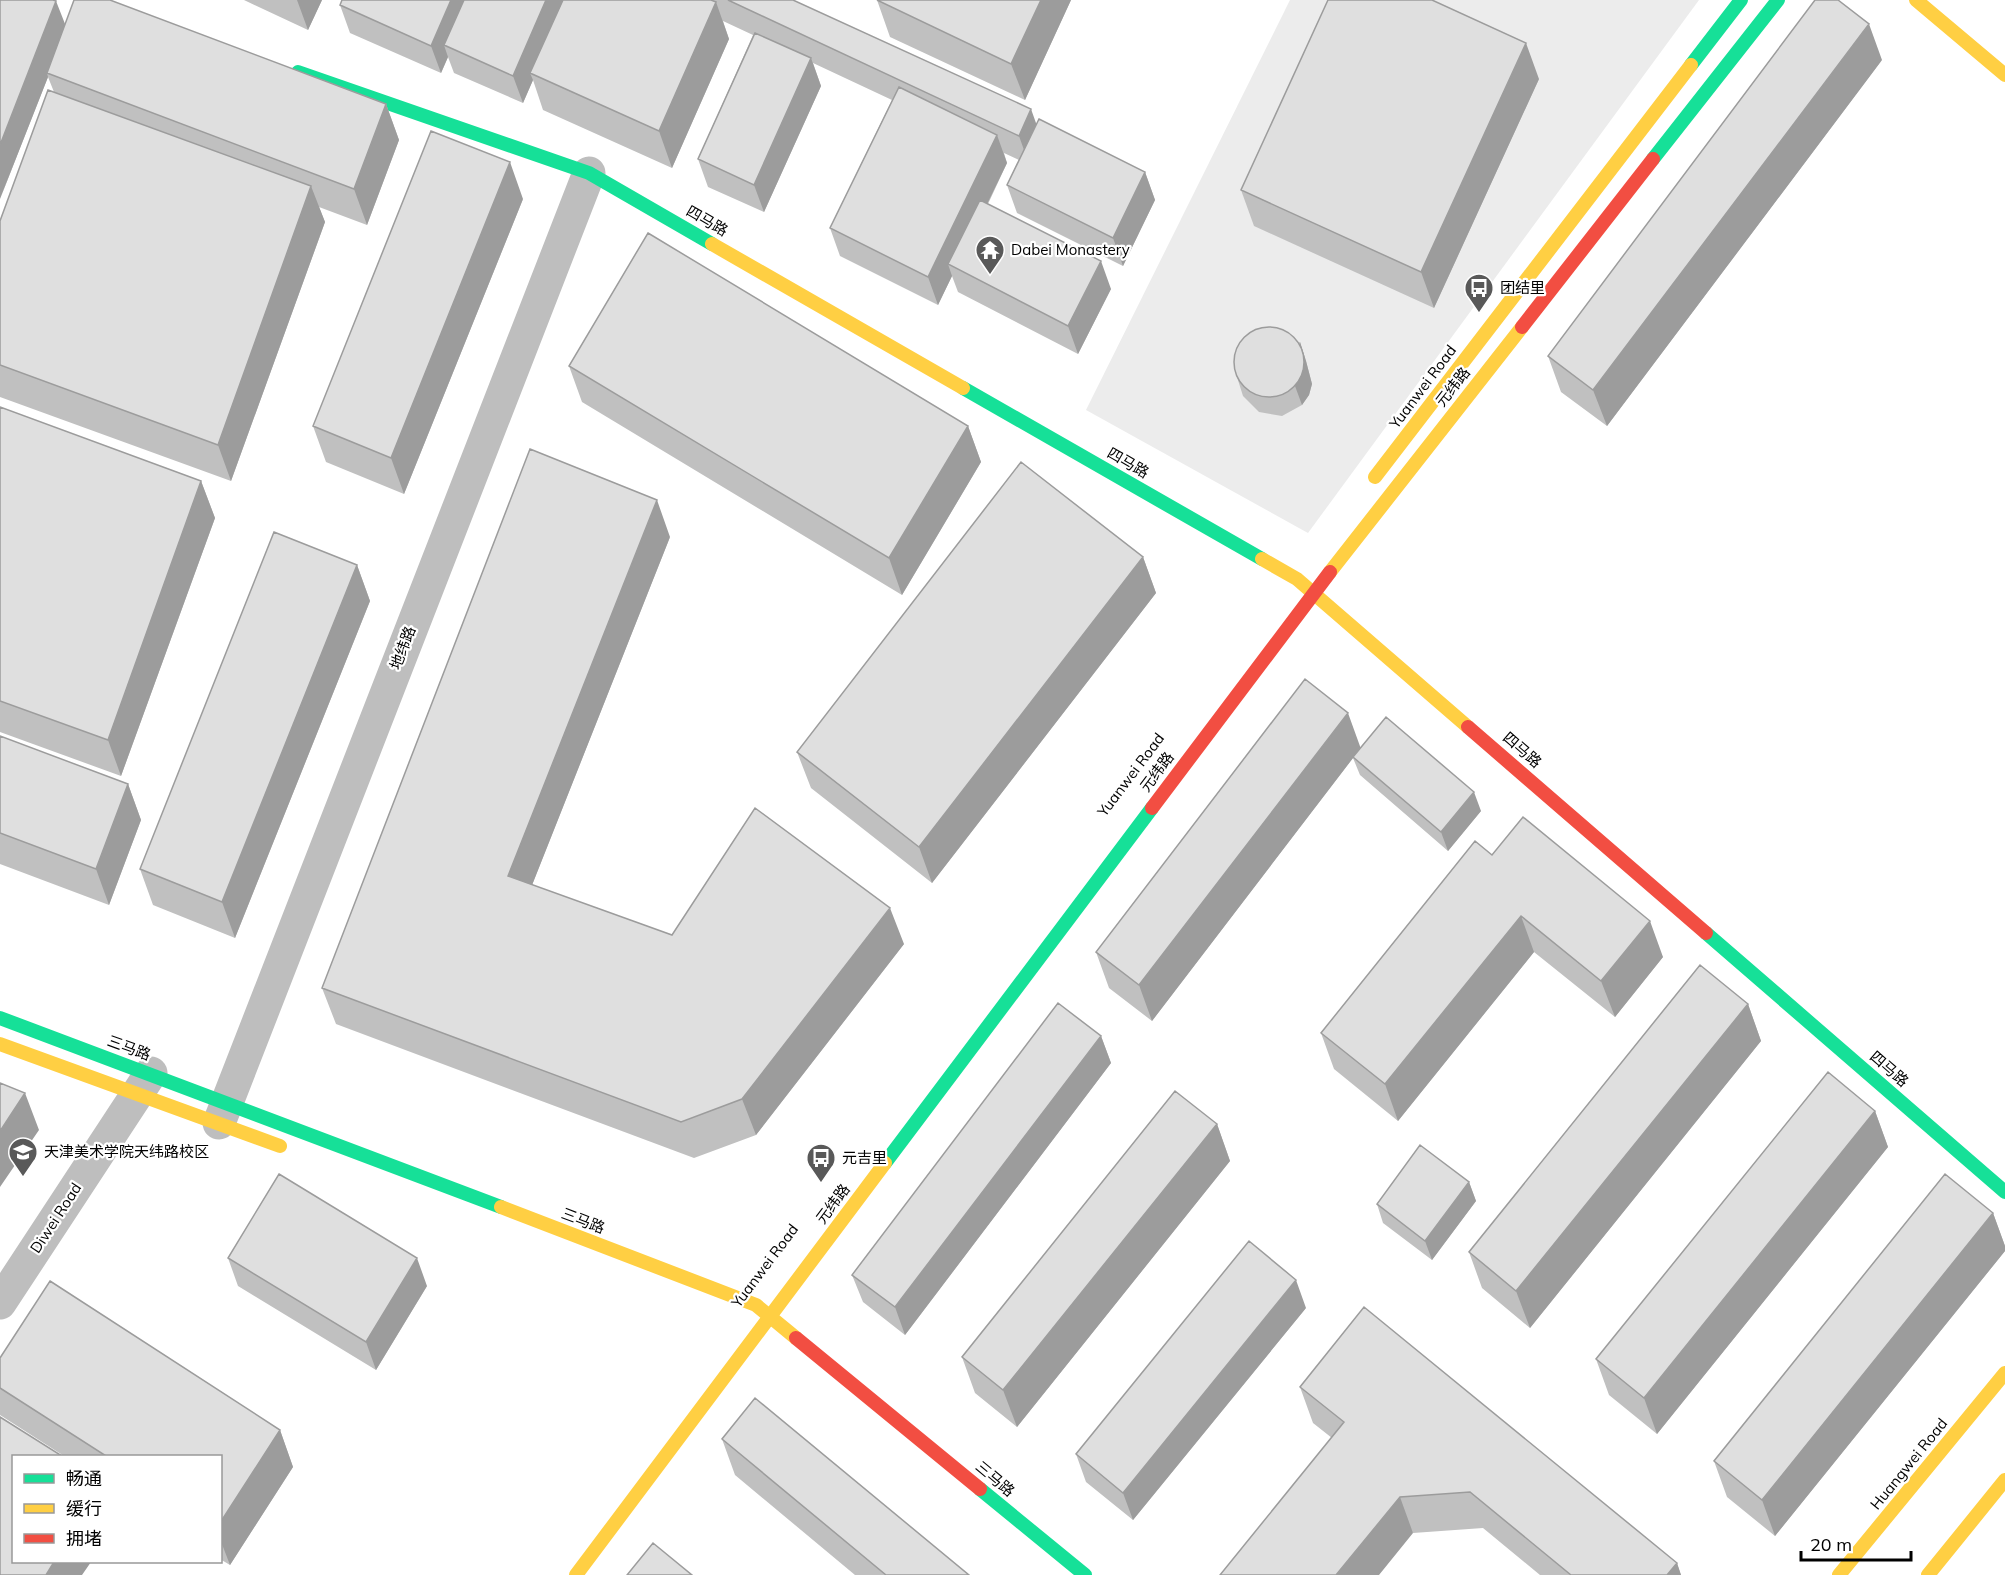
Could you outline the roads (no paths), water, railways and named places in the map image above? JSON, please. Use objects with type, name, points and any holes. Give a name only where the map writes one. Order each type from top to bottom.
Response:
[{"type":"street","name":"Yuanwei Road","points":[[1370,484],[1741,0]]},
{"type":"street","name":"元纬路","points":[[576,1575],[760,1335],[770,1314],[1314,592],[1778,0]]},
{"type":"street","points":[[1916,0],[2005,75]]},
{"type":"street","name":"四马路","points":[[290,69],[589,173],[1297,579],[2005,1192]]},
{"type":"street","name":"地纬路","points":[[223,1112],[589,173]]},
{"type":"street","name":"三马路","points":[[0,1018],[144,1083],[760,1300],[770,1314],[1085,1575]]},
{"type":"street","name":"三马路","points":[[0,1044],[144,1083],[223,1112],[295,1151]]},
{"type":"street","name":"Diwei Road","points":[[0,1303],[144,1083]]},
{"type":"street","name":"Yuanwei Road","points":[[760,1300],[745,1320],[760,1335]]},
{"type":"street","points":[[723,1356],[760,1335],[789,1339],[811,1348]]},
{"type":"street","name":"Huangwei Road","points":[[1839,1575],[2005,1373]]},
{"type":"street","points":[[1928,1575],[2005,1480]]},
{"type":"place","name":"Dabei Monastery","points":[[990,276]]},
{"type":"place","name":"团结里","points":[[1479,314]]},
{"type":"place","name":"天津美术学院天纬路校区","points":[[23,1178]]},
{"type":"place","name":"元吉里","points":[[821,1184]]}]
